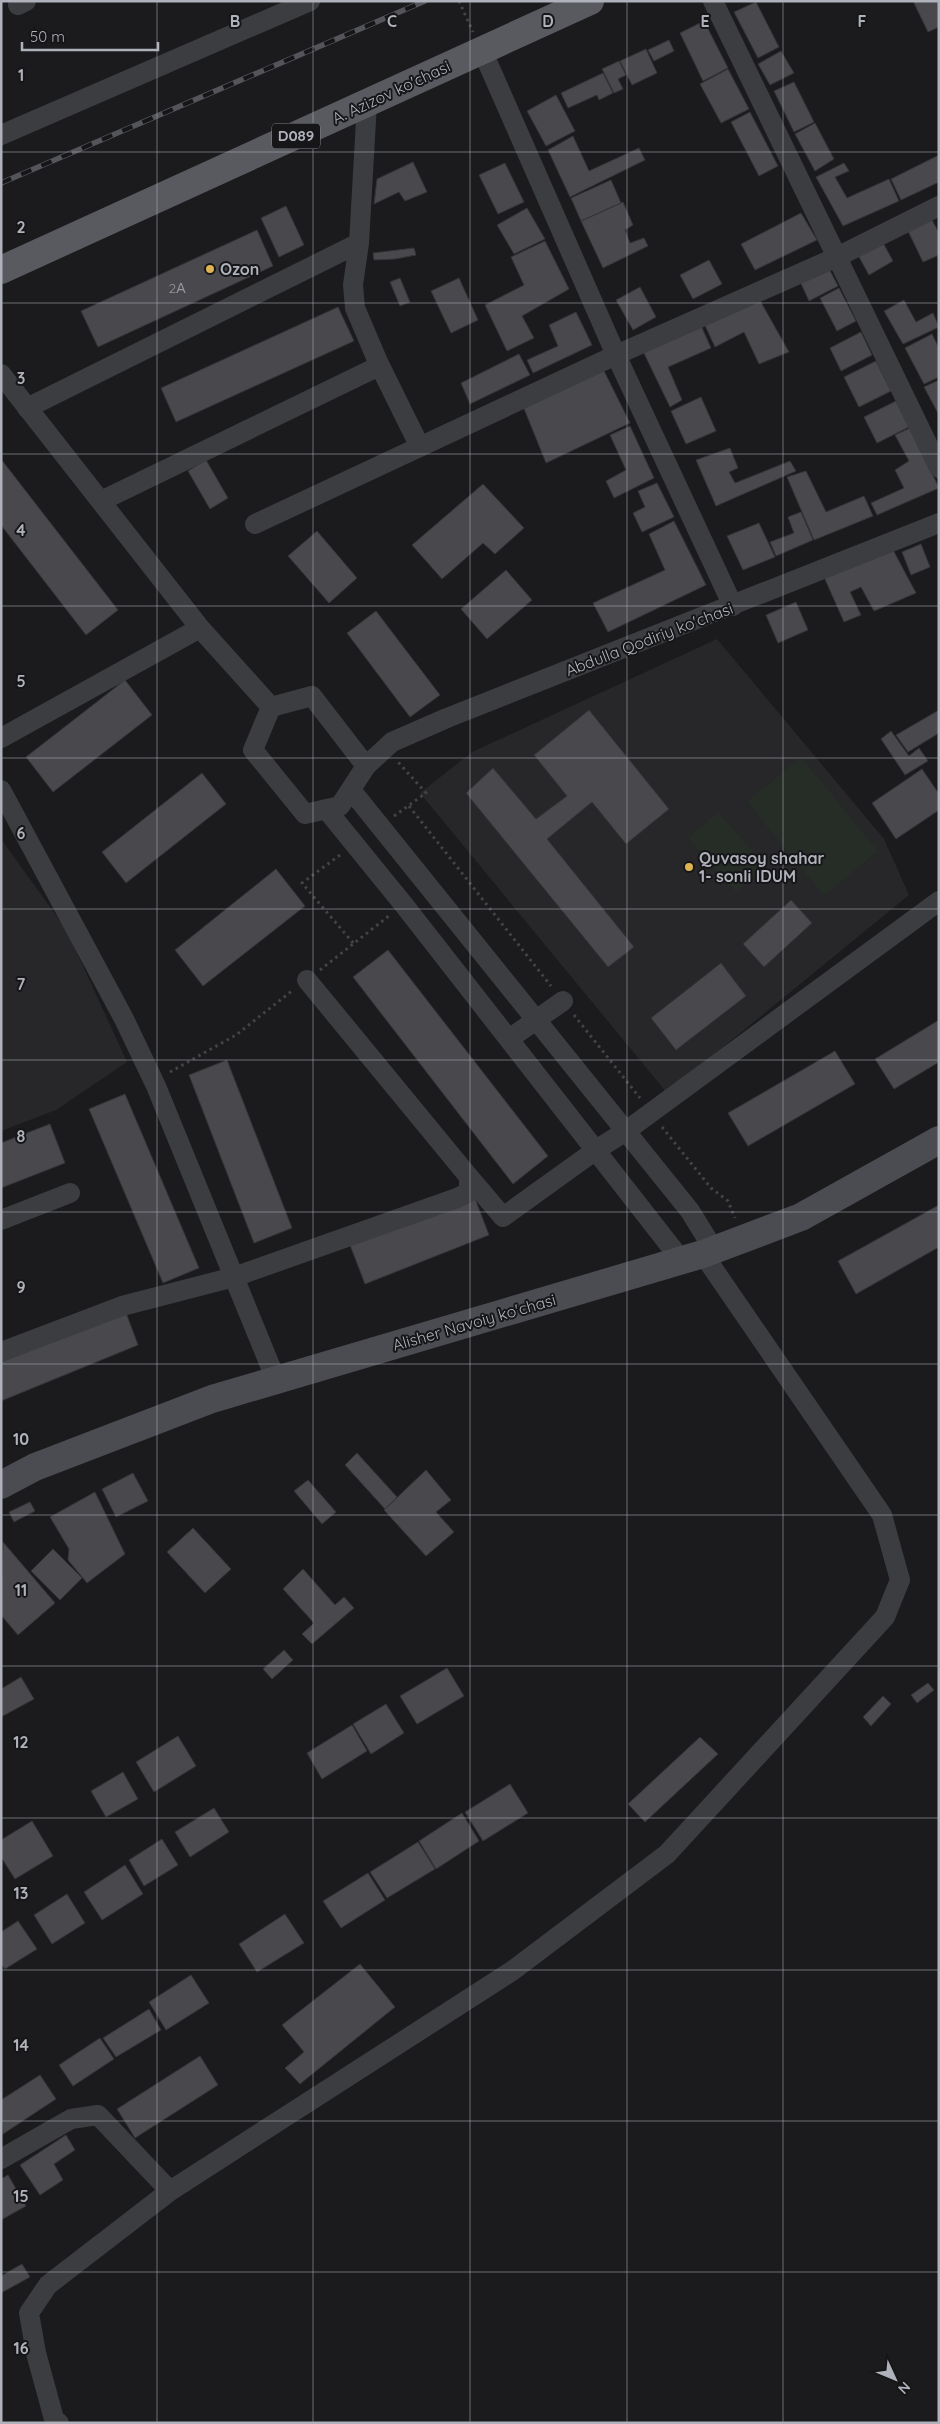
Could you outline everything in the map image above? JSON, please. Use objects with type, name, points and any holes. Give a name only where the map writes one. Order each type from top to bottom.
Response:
[{"type":"main road","name":"A. Azizov ko'chasi","points":[[1,270],[590,1]]},
{"type":"street","points":[[1,135],[310,1]]},
{"type":"street","points":[[713,1],[939,468]]},
{"type":"street","points":[[482,50],[616,355],[733,606]]},
{"type":"street","points":[[367,103],[354,285],[355,308],[378,362],[420,447]]},
{"type":"street","points":[[255,524],[616,355],[837,257],[939,206]]},
{"type":"street","points":[[27,408],[358,243]]},
{"type":"street","points":[[101,501],[373,370],[378,362]]},
{"type":"street","points":[[1,374],[200,628],[271,707]]},
{"type":"street","name":"Abdulla Qodiriy ko'chasi","points":[[366,766],[392,742],[446,718],[939,523]]},
{"type":"street","points":[[1,738],[200,628]]},
{"type":"street","points":[[312,696],[366,766],[340,806],[304,814],[253,750],[271,707],[312,696]]},
{"type":"street","points":[[1,790],[124,1019],[156,1086],[276,1380]]},
{"type":"street","points":[[351,790],[690,1211],[699,1255]]},
{"type":"street","points":[[59,2423],[54,2419],[36,2353],[29,2312],[48,2285],[170,2192],[512,1971],[667,1854],[884,1617],[900,1580],[882,1515],[699,1255],[596,1150],[326,809]]},
{"type":"street","points":[[307,980],[503,1216],[651,1113],[939,901]]},
{"type":"street","points":[[509,1039],[563,1001]]},
{"type":"street","name":"Alisher Navoiy ko'chasi","points":[[1,1485],[35,1467],[203,1403],[699,1255],[801,1217],[939,1140]]},
{"type":"street","points":[[1,1352],[122,1306],[234,1277],[457,1198],[469,1192],[469,1177]]},
{"type":"street","points":[[1,1220],[70,1193]]},
{"type":"street","points":[[1,2159],[71,2119],[98,2115],[170,2192]]},
{"type":"path","points":[[459,1],[482,50]]},
{"type":"path","points":[[409,806],[711,1188],[728,1200],[744,1238]]},
{"type":"shaded area","name":"Quvasoy shahar 1- sonli IDUM","points":[[717,639],[884,839],[909,895],[667,1093],[420,793],[472,752]]},
{"type":"shaded area","points":[[801,757],[878,851],[824,896],[747,802]]},
{"type":"shaded area","points":[[718,812],[765,865],[736,892],[688,838]]},
{"type":"shaded area","points":[[1,839],[66,929],[127,1062],[56,1110],[1,1131]]},
{"type":"building","points":[[913,1],[939,1],[939,27],[928,32]]},
{"type":"building","points":[[756,2],[779,47],[758,58],[734,12]]},
{"type":"building","points":[[704,21],[728,68],[703,81],[680,33]]},
{"type":"building","points":[[669,40],[674,51],[654,61],[648,50]]},
{"type":"building","points":[[646,49],[657,73],[632,85],[620,61]]},
{"type":"building","points":[[781,51],[794,73],[770,85],[758,64]]},
{"type":"building","points":[[619,61],[626,75],[618,79],[623,89],[614,93],[602,69]]},
{"type":"building","points":[[728,69],[749,109],[721,123],[700,84]]},
{"type":"building","points":[[603,73],[613,93],[599,100],[597,95],[568,108],[561,93]]},
{"type":"building","points":[[794,82],[814,122],[794,132],[774,91]]},
{"type":"building","points":[[556,95],[575,131],[546,146],[527,111]]},
{"type":"building","points":[[750,112],[778,166],[759,176],[731,122]]},
{"type":"building","points":[[815,123],[834,159],[815,171],[795,134]]},
{"type":"building","points":[[573,136],[589,171],[639,148],[645,160],[570,197],[548,150]]},
{"type":"building","points":[[939,155],[939,182],[901,200],[891,179]]},
{"type":"building","points":[[413,162],[427,192],[405,201],[399,192],[374,204],[377,179]]},
{"type":"building","points":[[505,163],[524,202],[498,214],[479,175]]},
{"type":"building","points":[[844,163],[849,171],[835,177],[847,198],[889,179],[899,201],[843,226],[816,177]]},
{"type":"building","points":[[611,180],[621,203],[581,221],[571,198]]},
{"type":"building","points":[[623,202],[633,225],[625,230],[630,243],[644,238],[648,246],[603,268],[581,221]]},
{"type":"building","points":[[286,206],[304,245],[279,257],[261,218]]},
{"type":"building","points":[[527,208],[545,239],[514,254],[497,225]]},
{"type":"building","points":[[801,213],[817,240],[755,270],[741,244]]},
{"type":"building","points":[[932,220],[939,233],[939,255],[923,262],[908,231]]},
{"type":"building","points":[[257,230],[273,266],[98,347],[81,311]]},
{"type":"building","points":[[545,241],[569,289],[522,316],[534,338],[507,351],[485,305],[524,285],[511,257]]},
{"type":"building","points":[[882,241],[893,261],[869,275],[858,255]]},
{"type":"building","points":[[414,248],[416,255],[374,260],[373,253]]},
{"type":"building","points":[[709,260],[722,284],[693,299],[680,275]]},
{"type":"building","points":[[827,265],[838,286],[809,301],[799,279]]},
{"type":"building","points":[[400,278],[410,302],[400,306],[390,282]]},
{"type":"building","points":[[459,278],[478,320],[451,333],[431,291]]},
{"type":"building","points":[[640,287],[656,317],[633,330],[616,300]]},
{"type":"building","points":[[839,288],[856,321],[837,331],[820,298]]},
{"type":"building","points":[[757,295],[789,352],[759,364],[744,332],[715,347],[702,319]]},
{"type":"building","points":[[904,300],[916,322],[933,313],[939,327],[903,344],[884,311]]},
{"type":"building","points":[[338,307],[354,341],[176,422],[161,388]]},
{"type":"building","points":[[576,312],[592,345],[533,373],[527,360],[558,346],[549,325]]},
{"type":"building","points":[[699,321],[711,348],[668,367],[682,400],[670,407],[641,347]]},
{"type":"building","points":[[861,332],[872,355],[841,371],[830,348]]},
{"type":"building","points":[[932,334],[939,348],[939,377],[924,384],[905,348]]},
{"type":"building","points":[[519,354],[530,375],[470,404],[461,383]]},
{"type":"building","points":[[876,361],[891,391],[859,407],[844,377]]},
{"type":"building","points":[[602,367],[630,423],[546,463],[523,406]]},
{"type":"building","points":[[939,380],[939,415],[924,387]]},
{"type":"building","points":[[701,397],[716,431],[686,444],[671,411]]},
{"type":"building","points":[[896,401],[909,427],[877,443],[864,417]]},
{"type":"building","points":[[630,426],[654,478],[614,498],[606,481],[626,470],[610,435]]},
{"type":"building","points":[[910,428],[939,488],[877,515],[871,503],[904,488],[895,470],[909,461],[895,435]]},
{"type":"building","points":[[730,448],[738,468],[729,472],[735,483],[790,461],[796,471],[716,506],[696,460]]},
{"type":"building","points":[[1,459],[118,610],[86,635],[1,525]]},
{"type":"building","points":[[206,460],[228,498],[210,509],[188,471]]},
{"type":"building","points":[[806,471],[826,512],[864,496],[873,516],[814,540],[787,477]]},
{"type":"building","points":[[657,483],[674,517],[642,532],[633,513],[645,507],[638,491]]},
{"type":"building","points":[[483,484],[524,528],[495,554],[483,543],[442,579],[412,545]]},
{"type":"building","points":[[801,512],[813,540],[776,556],[770,542],[794,533],[788,517]]},
{"type":"building","points":[[674,521],[706,585],[608,632],[593,603],[665,570],[649,534]]},
{"type":"building","points":[[759,523],[775,557],[743,570],[727,536]]},
{"type":"building","points":[[317,531],[357,578],[329,603],[288,556]]},
{"type":"building","points":[[921,544],[930,567],[911,575],[902,552]]},
{"type":"building","points":[[892,548],[916,593],[874,611],[861,587],[850,592],[861,615],[844,622],[824,577]]},
{"type":"building","points":[[506,570],[532,600],[487,639],[461,609]]},
{"type":"building","points":[[796,602],[808,630],[778,643],[766,615]]},
{"type":"building","points":[[376,611],[440,695],[410,717],[347,633]]},
{"type":"building","points":[[125,680],[152,715],[53,792],[26,757]]},
{"type":"building","points":[[589,710],[669,809],[626,844],[592,802],[547,839],[634,947],[608,967],[466,793],[493,768],[536,819],[567,796],[534,755]]},
{"type":"building","points":[[939,710],[939,733],[908,752],[896,735]]},
{"type":"building","points":[[891,731],[909,756],[919,748],[928,761],[905,775],[881,739]]},
{"type":"building","points":[[922,769],[939,794],[939,810],[896,839],[872,803]]},
{"type":"building","points":[[202,773],[226,804],[126,883],[102,852]]},
{"type":"building","points":[[276,869],[305,906],[203,986],[175,950]]},
{"type":"building","points":[[791,900],[812,923],[764,967],[743,944]]},
{"type":"building","points":[[388,950],[548,1156],[513,1184],[353,977]]},
{"type":"building","points":[[721,963],[746,996],[676,1050],[651,1018]]},
{"type":"building","points":[[939,1020],[939,1062],[894,1089],[875,1059]]},
{"type":"building","points":[[835,1051],[855,1084],[748,1146],[728,1113]]},
{"type":"building","points":[[227,1060],[292,1228],[254,1243],[189,1075]]},
{"type":"building","points":[[125,1094],[199,1268],[163,1283],[89,1109]]},
{"type":"building","points":[[50,1124],[65,1163],[1,1188],[1,1143]]},
{"type":"building","points":[[474,1196],[489,1235],[365,1284],[350,1245]]},
{"type":"building","points":[[939,1205],[939,1247],[856,1294],[838,1261]]},
{"type":"building","points":[[125,1310],[138,1345],[1,1401],[1,1357]]},
{"type":"building","points":[[357,1453],[397,1497],[385,1509],[345,1465]]},
{"type":"building","points":[[426,1470],[451,1500],[436,1512],[454,1532],[426,1556],[384,1510]]},
{"type":"building","points":[[133,1473],[148,1501],[116,1517],[102,1489]]},
{"type":"building","points":[[308,1480],[336,1512],[322,1524],[294,1491]]},
{"type":"building","points":[[95,1492],[125,1554],[87,1583],[68,1560],[69,1549],[50,1517]]},
{"type":"building","points":[[30,1502],[35,1511],[14,1522],[9,1512]]},
{"type":"building","points":[[193,1528],[231,1569],[205,1593],[167,1552]]},
{"type":"building","points":[[3,1542],[55,1603],[18,1635],[1,1615]]},
{"type":"building","points":[[53,1549],[82,1578],[60,1600],[31,1571]]},
{"type":"building","points":[[303,1569],[335,1605],[344,1597],[354,1608],[312,1644],[302,1634],[314,1623],[283,1589]]},
{"type":"building","points":[[284,1650],[293,1660],[272,1679],[263,1669]]},
{"type":"building","points":[[447,1668],[464,1696],[417,1724],[400,1696]]},
{"type":"building","points":[[21,1677],[34,1699],[1,1717],[1,1689]]},
{"type":"building","points":[[928,1683],[934,1690],[917,1703],[911,1695]]},
{"type":"building","points":[[883,1696],[891,1704],[871,1726],[863,1717]]},
{"type":"building","points":[[386,1704],[404,1733],[371,1754],[353,1724]]},
{"type":"building","points":[[352,1725],[367,1751],[322,1779],[307,1753]]},
{"type":"building","points":[[178,1736],[196,1766],[154,1792],[136,1762]]},
{"type":"building","points":[[700,1737],[718,1754],[645,1822],[628,1804]]},
{"type":"building","points":[[123,1772],[138,1799],[106,1817],[91,1791]]},
{"type":"building","points":[[510,1784],[528,1813],[483,1841],[465,1812]]},
{"type":"building","points":[[214,1808],[229,1832],[190,1857],[175,1832]]},
{"type":"building","points":[[462,1813],[479,1841],[436,1869],[419,1841]]},
{"type":"building","points":[[32,1821],[53,1856],[15,1879],[1,1857],[1,1840]]},
{"type":"building","points":[[162,1839],[178,1865],[144,1886],[129,1860]]},
{"type":"building","points":[[418,1842],[435,1869],[387,1898],[370,1872]]},
{"type":"building","points":[[125,1865],[143,1894],[102,1920],[84,1892]]},
{"type":"building","points":[[368,1873],[385,1900],[341,1928],[323,1901]]},
{"type":"building","points":[[67,1894],[85,1923],[52,1944],[34,1915]]},
{"type":"building","points":[[285,1914],[304,1943],[257,1972],[239,1944]]},
{"type":"building","points":[[18,1921],[37,1949],[5,1969],[1,1964],[1,1932]]},
{"type":"building","points":[[360,1964],[395,2007],[300,2084],[285,2068],[304,2052],[282,2025]]},
{"type":"building","points":[[191,1975],[209,2003],[166,2030],[149,2002]]},
{"type":"building","points":[[149,2009],[161,2030],[116,2057],[103,2038]]},
{"type":"building","points":[[100,2038],[114,2059],[73,2086],[59,2065]]},
{"type":"building","points":[[200,2056],[218,2085],[135,2138],[117,2109]]},
{"type":"building","points":[[40,2075],[56,2099],[3,2134],[1,2100]]},
{"type":"building","points":[[66,2135],[75,2150],[54,2164],[63,2180],[40,2195],[20,2165]]},
{"type":"building","points":[[8,2175],[26,2206],[1,2220],[1,2179]]},
{"type":"building","points":[[22,2264],[30,2277],[1,2293],[1,2276]]},
{"type":"railway","points":[[1,183],[425,1]]},
{"type":"place","name":"Ozon","points":[[210,269]]},
{"type":"place","name":"Quvasoy shahar 1- sonli IDUM","points":[[689,867]]}]
